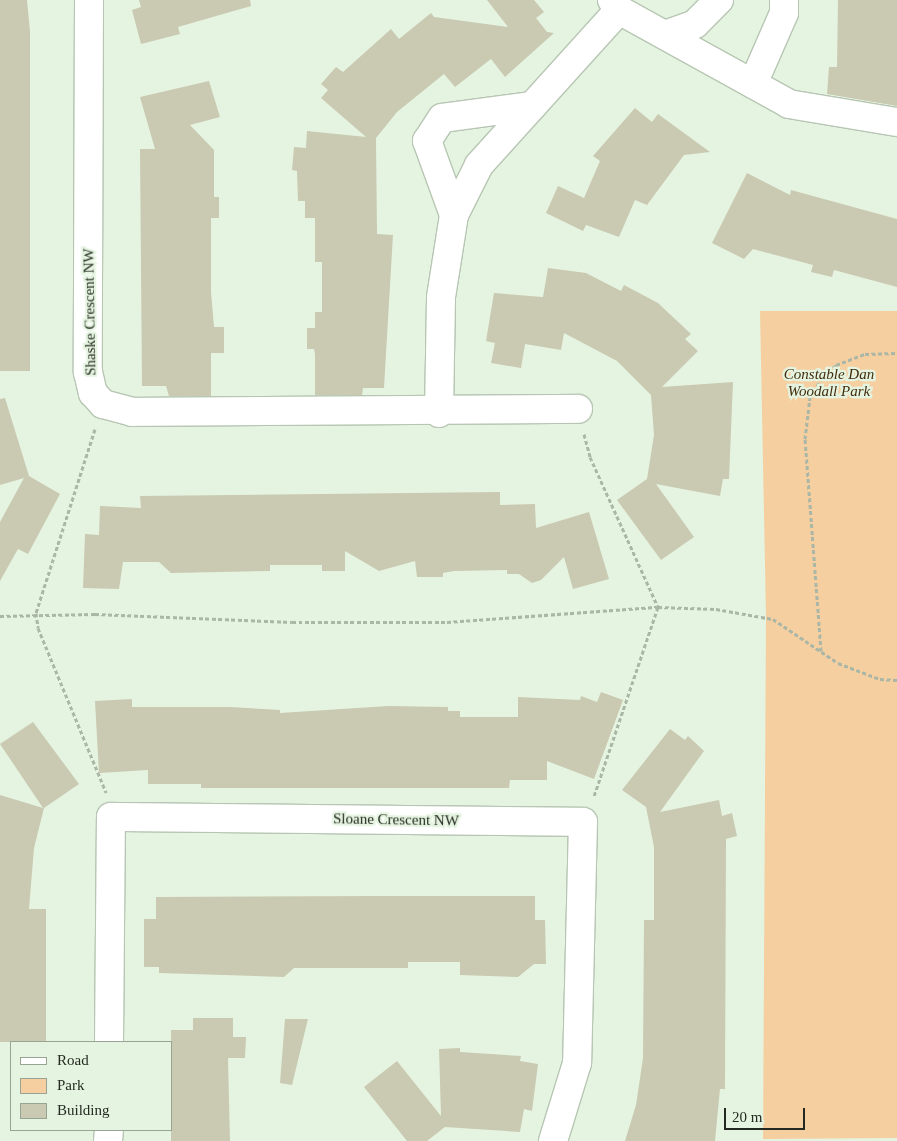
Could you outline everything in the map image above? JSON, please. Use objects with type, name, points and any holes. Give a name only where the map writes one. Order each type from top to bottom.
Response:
[{"type":"street","name":"Shaske Crescent NW","points":[[89,0],[88,372],[93,392],[103,404]]},
{"type":"street","points":[[665,35],[695,24],[719,0]]},
{"type":"street","points":[[753,84],[784,13],[784,0]]},
{"type":"street","points":[[439,413],[441,297],[454,215],[479,164],[532,106],[616,5],[665,35],[788,104],[897,122]]},
{"type":"street","points":[[454,215],[427,141],[442,118],[532,106]]},
{"type":"street","points":[[103,404],[132,412],[439,413],[578,409]]},
{"type":"street","points":[[109,1041],[111,817]]},
{"type":"street","name":"Sloane Crescent NW","points":[[111,817],[583,822]]},
{"type":"street","points":[[553,1141],[577,1063],[583,822]]},
{"type":"path","points":[[821,651],[805,439],[810,397],[823,376],[848,359],[866,354],[897,353]]},
{"type":"path","points":[[103,404],[36,613],[38,628],[104,783],[111,817]]},
{"type":"path","points":[[578,409],[590,457],[658,607],[600,784],[583,822]]},
{"type":"path","points":[[0,616],[36,613],[292,622],[447,622],[658,607],[746,611],[773,619],[821,651],[859,672],[897,680]]},
{"type":"green space","name":"Constable Dan Woodall Park","points":[[760,311],[897,311],[897,1138],[763,1139],[766,617]]},
{"type":"building","points":[[0,0],[27,0],[30,32],[30,371],[0,371]]},
{"type":"building","points":[[139,0],[250,0],[251,6],[178,27],[180,34],[141,44],[132,10],[141,7]]},
{"type":"building","points":[[487,0],[534,0],[544,12],[536,18],[547,32],[554,33],[505,77],[491,59],[455,87],[444,74],[397,112],[376,138],[377,234],[393,235],[384,388],[363,388],[362,395],[315,395],[315,354],[314,349],[307,349],[307,328],[315,328],[315,312],[322,312],[322,262],[315,262],[315,218],[305,218],[305,201],[298,201],[297,171],[292,170],[294,147],[306,148],[307,131],[366,137],[321,98],[328,90],[321,84],[336,67],[343,72],[391,29],[399,39],[431,13],[434,17],[508,27]]},
{"type":"building","points":[[838,0],[897,0],[897,106],[827,94],[829,67],[837,67]]},
{"type":"building","points":[[209,81],[220,117],[190,125],[214,150],[214,197],[219,197],[219,218],[211,218],[211,292],[214,327],[224,327],[224,353],[211,353],[211,396],[169,396],[166,386],[142,386],[140,149],[155,149],[140,97]]},
{"type":"building","points":[[635,108],[652,122],[658,114],[710,152],[684,155],[647,205],[635,200],[619,237],[586,225],[583,231],[546,213],[558,186],[584,198],[600,161],[593,156]]},
{"type":"building","points":[[747,173],[790,195],[791,190],[897,219],[897,287],[834,270],[832,277],[811,272],[813,265],[753,249],[744,259],[712,243]]},
{"type":"building","points":[[548,268],[586,273],[621,291],[624,285],[658,303],[691,334],[685,339],[698,351],[662,387],[733,382],[729,479],[723,479],[720,496],[656,484],[694,537],[661,560],[617,500],[647,479],[654,435],[651,395],[617,361],[564,333],[561,350],[525,344],[521,368],[491,363],[495,343],[486,341],[494,293],[543,297]]},
{"type":"building","points":[[5,398],[29,476],[60,494],[28,554],[18,549],[0,581],[0,522],[24,478],[0,485],[0,399]]},
{"type":"building","points":[[500,492],[500,505],[535,504],[536,528],[589,512],[609,579],[573,589],[564,557],[541,580],[532,583],[519,574],[507,574],[507,570],[454,571],[443,573],[443,577],[417,577],[415,561],[379,571],[345,551],[345,571],[322,571],[322,565],[270,565],[270,571],[171,573],[159,562],[123,562],[119,589],[83,588],[85,534],[99,535],[100,506],[141,508],[140,496]]},
{"type":"building","points":[[601,692],[623,700],[594,779],[547,761],[547,780],[510,780],[509,788],[201,788],[201,784],[148,784],[148,770],[99,773],[95,701],[132,699],[132,707],[230,707],[280,710],[280,713],[388,706],[448,707],[448,711],[460,711],[460,717],[518,717],[518,697],[580,700],[581,696],[597,702]]},
{"type":"building","points":[[33,722],[79,784],[44,808],[34,848],[29,909],[46,909],[46,1041],[0,1042],[0,795],[43,808],[0,744]]},
{"type":"building","points":[[670,729],[685,740],[688,736],[704,751],[660,812],[719,800],[722,816],[732,813],[737,836],[726,839],[725,1089],[720,1089],[715,1141],[625,1141],[636,1105],[643,1058],[644,920],[654,920],[654,847],[646,807],[622,790]]},
{"type":"building","points":[[535,896],[535,920],[545,920],[546,964],[534,964],[518,977],[460,975],[460,962],[408,962],[408,968],[294,968],[284,977],[159,973],[159,967],[144,967],[144,919],[156,919],[156,897]]},
{"type":"building","points":[[193,1018],[233,1018],[233,1037],[246,1037],[245,1058],[228,1058],[230,1141],[171,1141],[171,1030],[193,1030]]},
{"type":"building","points":[[285,1019],[308,1019],[292,1085],[280,1083]]},
{"type":"building","points":[[460,1048],[460,1052],[521,1056],[520,1061],[538,1064],[532,1111],[524,1109],[520,1132],[445,1127],[427,1141],[407,1141],[364,1087],[397,1061],[441,1116],[439,1049]]}]
